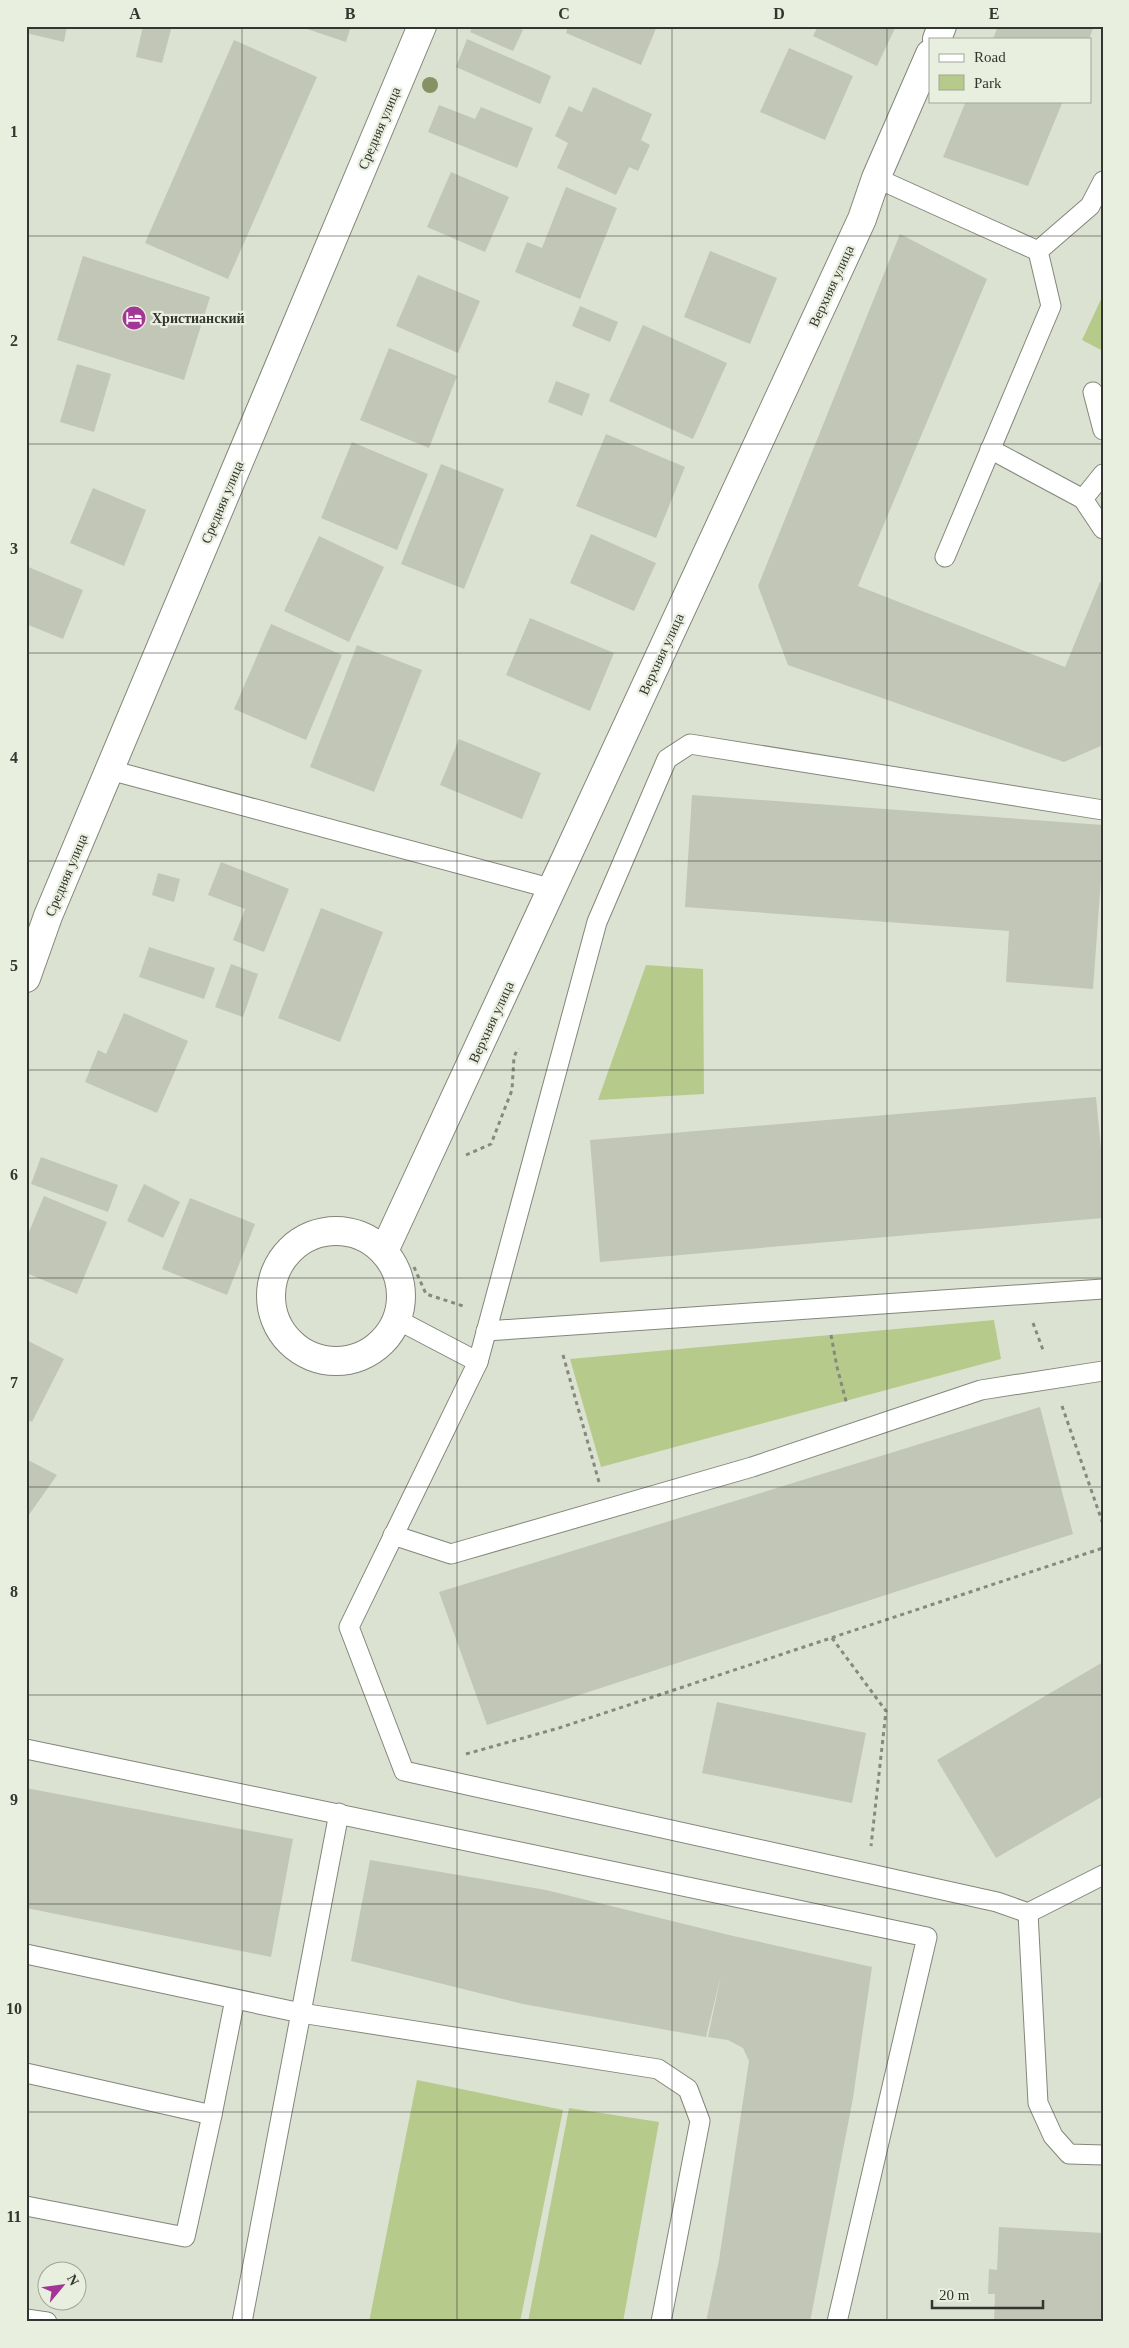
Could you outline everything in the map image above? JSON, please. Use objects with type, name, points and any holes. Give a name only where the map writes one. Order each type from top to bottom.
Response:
[{"type":"street","name":"Средняя улица","points":[[26,978],[48,916],[422,26]]},
{"type":"street","points":[[937,38],[942,26]]},
{"type":"street","name":"Верхняя улица","points":[[384,1251],[862,219],[876,178],[929,56]]},
{"type":"street","points":[[344,1230],[366,1237],[384,1251],[396,1270],[402,1290],[400,1311],[396,1320],[392,1330],[379,1346],[362,1356],[342,1361],[321,1360],[302,1352],[286,1338],[275,1321],[270,1298],[273,1276],[284,1256],[301,1240],[321,1231],[344,1230]]},
{"type":"lane","points":[[876,178],[1038,252]]},
{"type":"lane","points":[[1038,252],[1090,206],[1103,180]]},
{"type":"lane","points":[[945,558],[1051,306],[1038,252]]},
{"type":"lane","points":[[1093,392],[1103,430]]},
{"type":"lane","points":[[990,450],[1082,498],[1103,529]]},
{"type":"lane","points":[[1082,498],[1103,474]]},
{"type":"lane","points":[[1103,810],[690,744],[667,759],[597,922],[478,1362],[392,1535],[349,1627],[404,1771],[997,1902],[1028,1913],[1103,1875]]},
{"type":"lane","points":[[110,770],[553,889]]},
{"type":"lane","points":[[486,1331],[1103,1289]]},
{"type":"lane","points":[[396,1320],[478,1362]]},
{"type":"lane","points":[[392,1535],[451,1554],[752,1466],[982,1390],[1103,1371]]},
{"type":"lane","points":[[26,1749],[927,1937],[837,2322]]},
{"type":"lane","points":[[242,2322],[338,1814]]},
{"type":"lane","points":[[1028,1913],[1038,2103],[1053,2136],[1069,2154],[1103,2155]]},
{"type":"lane","points":[[26,1954],[300,2013],[658,2069],[688,2089],[700,2121],[661,2322]]},
{"type":"lane","points":[[26,2206],[185,2237],[235,1999]]},
{"type":"lane","points":[[26,2073],[212,2115]]},
{"type":"lane","points":[[26,2319],[47,2322]]},
{"type":"path","points":[[826,1308],[837,1367],[854,1432]]},
{"type":"path","points":[[555,1326],[606,1509]]},
{"type":"path","points":[[459,1756],[559,1728],[1103,1548]]},
{"type":"path","points":[[832,1637],[886,1711],[868,1874]]},
{"type":"green space","points":[[1103,295],[1103,351],[1082,340]]},
{"type":"green space","points":[[646,965],[703,969],[704,1094],[598,1100]]},
{"type":"green space","points":[[994,1320],[1001,1359],[601,1467],[570,1359]]},
{"type":"green space","points":[[417,2080],[563,2110],[520,2322],[369,2322]]},
{"type":"green space","points":[[569,2108],[659,2122],[623,2322],[528,2322]]},
{"type":"building","points":[[26,26],[67,26],[64,42],[26,33]]},
{"type":"building","points":[[143,26],[172,26],[162,63],[136,57]]},
{"type":"building","points":[[298,26],[351,26],[346,42]]},
{"type":"building","points":[[473,26],[513,26],[523,30],[513,51],[470,32]]},
{"type":"building","points":[[568,26],[657,26],[641,65],[566,33]]},
{"type":"building","points":[[818,26],[896,26],[877,66],[813,36]]},
{"type":"building","points":[[998,26],[1094,26],[1089,38],[993,38]]},
{"type":"building","points":[[467,39],[551,76],[540,104],[456,67]]},
{"type":"building","points":[[234,40],[317,77],[228,279],[145,243]]},
{"type":"building","points":[[789,48],[853,76],[825,140],[760,112]]},
{"type":"building","points":[[593,87],[652,114],[641,140],[650,145],[638,171],[629,167],[616,195],[557,168],[568,143],[555,136],[569,106],[582,112]]},
{"type":"building","points":[[966,102],[1063,102],[1028,186],[943,157]]},
{"type":"building","points":[[439,105],[475,119],[481,107],[533,128],[517,168],[428,132]]},
{"type":"building","points":[[451,172],[509,197],[485,252],[427,227]]},
{"type":"building","points":[[566,187],[617,208],[580,299],[515,272],[527,242],[542,248]]},
{"type":"building","points":[[900,234],[987,279],[858,586],[1065,667],[1100,582],[1103,583],[1103,745],[1064,762],[788,665],[758,586]]},
{"type":"building","points":[[710,251],[777,278],[750,344],[684,317]]},
{"type":"building","points":[[83,256],[210,297],[184,380],[57,340]]},
{"type":"building","points":[[418,275],[480,301],[458,353],[396,326]]},
{"type":"building","points":[[580,306],[618,322],[610,342],[572,326]]},
{"type":"building","points":[[643,325],[727,363],[693,439],[609,401]]},
{"type":"building","points":[[389,348],[457,376],[429,448],[360,420]]},
{"type":"building","points":[[77,364],[111,374],[94,432],[60,422]]},
{"type":"building","points":[[556,381],[590,394],[582,416],[548,402]]},
{"type":"building","points":[[606,434],[685,467],[656,538],[576,506]]},
{"type":"building","points":[[352,442],[428,474],[397,550],[321,518]]},
{"type":"building","points":[[441,464],[504,489],[464,589],[401,564]]},
{"type":"building","points":[[93,488],[146,510],[124,566],[70,543]]},
{"type":"building","points":[[591,534],[656,563],[634,611],[570,583]]},
{"type":"building","points":[[319,536],[384,567],[349,642],[284,611]]},
{"type":"building","points":[[26,566],[83,590],[63,639],[26,624]]},
{"type":"building","points":[[530,618],[614,653],[590,711],[506,675]]},
{"type":"building","points":[[271,624],[342,655],[306,740],[234,709]]},
{"type":"building","points":[[357,645],[422,670],[374,792],[310,767]]},
{"type":"building","points":[[459,739],[541,773],[522,819],[440,785]]},
{"type":"building","points":[[692,795],[1103,825],[1103,852],[1093,989],[1006,982],[1009,931],[685,907]]},
{"type":"building","points":[[221,862],[289,889],[264,952],[233,940],[245,909],[208,895]]},
{"type":"building","points":[[158,873],[180,879],[174,902],[152,895]]},
{"type":"building","points":[[321,908],[383,932],[340,1042],[278,1018]]},
{"type":"building","points":[[149,947],[215,968],[204,999],[139,977]]},
{"type":"building","points":[[231,964],[258,974],[243,1017],[215,1007]]},
{"type":"building","points":[[124,1013],[188,1041],[157,1113],[85,1082],[98,1050],[106,1054]]},
{"type":"building","points":[[1096,1097],[1103,1169],[1103,1218],[600,1262],[590,1140]]},
{"type":"building","points":[[41,1157],[118,1185],[108,1212],[31,1184]]},
{"type":"building","points":[[144,1184],[180,1202],[163,1238],[127,1221]]},
{"type":"building","points":[[44,1196],[107,1222],[77,1294],[26,1273],[26,1239]]},
{"type":"building","points":[[190,1198],[255,1224],[227,1295],[162,1269]]},
{"type":"building","points":[[26,1340],[64,1359],[32,1422],[26,1419]]},
{"type":"building","points":[[1040,1407],[1073,1534],[487,1725],[439,1592]]},
{"type":"building","points":[[26,1459],[57,1475],[26,1519]]},
{"type":"building","points":[[1103,1662],[1103,1796],[996,1858],[937,1760]]},
{"type":"building","points":[[717,1702],[866,1733],[852,1803],[702,1773]]},
{"type":"building","points":[[26,1788],[293,1839],[271,1957],[26,1908]]},
{"type":"building","points":[[370,1860],[546,1890],[729,1935],[872,1967],[853,2098],[810,2322],[706,2322],[719,2260],[749,2061],[743,2048],[728,2040],[708,2037],[721,1975],[706,2037],[523,2004],[351,1961]]},
{"type":"building","points":[[999,2227],[1103,2233],[1103,2322],[994,2322],[995,2294],[988,2294],[989,2269],[997,2270]]},
{"type":"place","name":"Христианский","points":[[134,318]]}]
